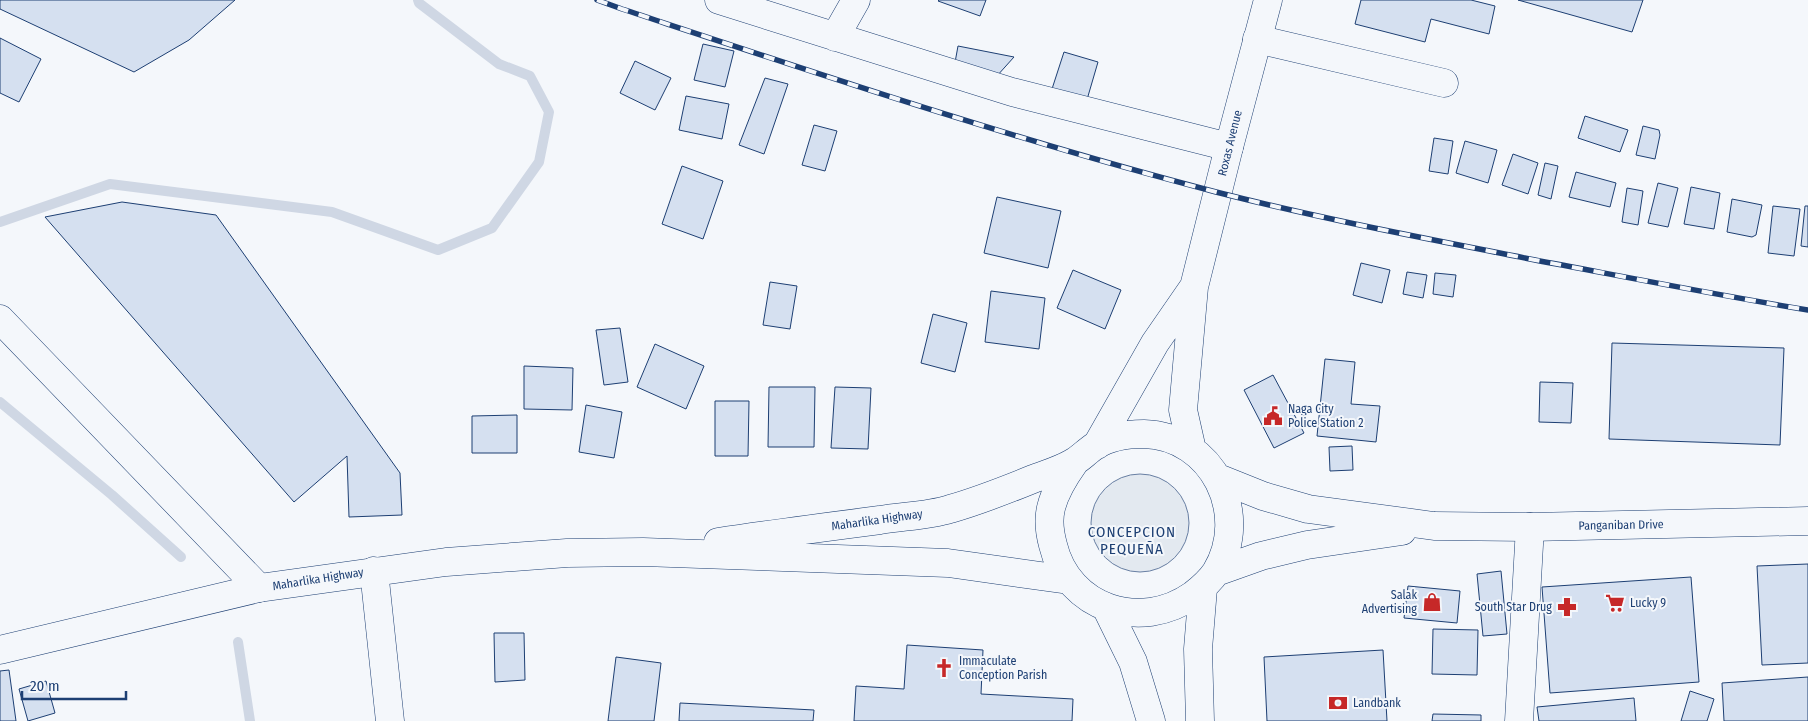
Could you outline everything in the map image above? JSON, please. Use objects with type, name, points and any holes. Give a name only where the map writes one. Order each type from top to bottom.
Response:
[{"type":"main road","points":[[719,0],[1012,92],[1229,147]]},
{"type":"main road","points":[[835,37],[856,0]]},
{"type":"main road","name":"Roxas Avenue","points":[[1192,450],[1183,410],[1194,287],[1268,0]]},
{"type":"main road","points":[[1257,39],[1444,83]]},
{"type":"main road","name":"Roxas Avenue","points":[[1097,445],[1154,343],[1194,287]]},
{"type":"main road","points":[[0,319],[259,588]]},
{"type":"main road","points":[[1097,445],[1120,436],[1145,434],[1170,439],[1192,450],[1206,463],[1218,478],[1227,501],[1230,525],[1226,549],[1210,580],[1198,648],[1200,721]]},
{"type":"main road","name":"Maharlika Highway","points":[[643,552],[947,510],[1002,492],[1074,463],[1097,445]]},
{"type":"main road","points":[[1074,463],[1058,487],[1050,510],[1050,535],[1056,559],[1069,580],[1085,596],[1106,607],[1131,614],[1158,612],[1182,603],[1210,580]]},
{"type":"main road","name":"Panganiban Drive","points":[[1218,478],[1263,496],[1308,509],[1434,526],[1530,527],[1808,521]]},
{"type":"main road","name":"Panganiban Drive","points":[[1210,580],[1261,556],[1307,546],[1434,526]]},
{"type":"main road","points":[[1519,721],[1530,527]]},
{"type":"main road","name":"Maharlika Highway","points":[[0,650],[259,588],[446,562],[567,553],[643,552],[948,563],[1069,580]]},
{"type":"main road","points":[[374,571],[390,721]]},
{"type":"main road","points":[[1106,607],[1133,662],[1151,721]]},
{"type":"shaded area","points":[[1140,474],[1159,478],[1175,488],[1185,504],[1189,523],[1185,542],[1175,558],[1159,568],[1140,572],[1121,568],[1105,558],[1095,542],[1091,523],[1095,504],[1105,488],[1121,478]]},
{"type":"building","points":[[0,0],[235,0],[189,40],[134,72],[0,9]]},
{"type":"building","points":[[939,0],[986,0],[980,16]]},
{"type":"building","points":[[1361,0],[1471,0],[1495,6],[1489,34],[1431,19],[1425,42],[1355,24]]},
{"type":"building","points":[[1518,0],[1643,0],[1632,32]]},
{"type":"building","points":[[0,38],[41,59],[19,102],[0,93]]},
{"type":"building","points":[[703,44],[734,51],[725,87],[694,80]]},
{"type":"building","points":[[958,46],[1014,57],[996,77],[954,68]]},
{"type":"building","points":[[1064,52],[1098,62],[1086,103],[1051,92]]},
{"type":"building","points":[[635,61],[671,78],[655,110],[620,93]]},
{"type":"building","points":[[765,78],[788,84],[764,154],[739,145]]},
{"type":"building","points":[[686,96],[729,104],[722,139],[679,130]]},
{"type":"building","points":[[1585,116],[1628,130],[1620,152],[1578,138]]},
{"type":"building","points":[[814,125],[837,131],[825,171],[802,165]]},
{"type":"building","points":[[1643,126],[1659,130],[1660,135],[1655,159],[1636,155]]},
{"type":"building","points":[[1434,138],[1453,141],[1448,174],[1429,171]]},
{"type":"building","points":[[1465,141],[1497,150],[1488,183],[1456,173]]},
{"type":"building","points":[[1513,154],[1538,163],[1528,194],[1502,185]]},
{"type":"building","points":[[1545,163],[1558,166],[1551,199],[1538,195]]},
{"type":"building","points":[[682,166],[723,181],[703,239],[662,224]]},
{"type":"building","points":[[1576,172],[1616,183],[1610,207],[1569,197]]},
{"type":"building","points":[[1658,183],[1678,188],[1668,227],[1648,223]]},
{"type":"building","points":[[1691,187],[1720,193],[1714,229],[1684,224]]},
{"type":"building","points":[[1627,188],[1643,191],[1638,225],[1622,222]]},
{"type":"building","points":[[997,197],[1061,211],[1048,268],[984,253]]},
{"type":"building","points":[[1732,199],[1762,205],[1756,235],[1752,237],[1727,232]]},
{"type":"building","points":[[122,202],[216,215],[400,473],[402,515],[349,517],[347,456],[294,502],[45,217]]},
{"type":"building","points":[[1773,206],[1800,209],[1794,256],[1768,253]]},
{"type":"building","points":[[1805,206],[1808,206],[1808,247],[1801,246]]},
{"type":"building","points":[[1361,263],[1390,270],[1382,303],[1353,295]]},
{"type":"building","points":[[1073,270],[1121,290],[1105,329],[1057,308]]},
{"type":"building","points":[[1407,272],[1427,275],[1423,298],[1403,294]]},
{"type":"building","points":[[1435,273],[1456,275],[1453,297],[1433,294]]},
{"type":"building","points":[[770,282],[797,286],[790,329],[763,325]]},
{"type":"building","points":[[991,291],[1045,298],[1039,349],[985,342]]},
{"type":"building","points":[[933,314],[967,323],[955,372],[921,363]]},
{"type":"building","points":[[620,328],[628,382],[604,385],[596,330]]},
{"type":"building","points":[[1612,343],[1784,348],[1780,445],[1609,439]]},
{"type":"building","points":[[655,344],[704,366],[686,409],[637,387]]},
{"type":"building","points":[[1325,359],[1355,362],[1351,404],[1380,406],[1376,442],[1317,436]]},
{"type":"building","points":[[524,366],[573,368],[572,410],[524,409]]},
{"type":"building","points":[[1273,375],[1304,433],[1274,448],[1244,390]]},
{"type":"building","points":[[1540,382],[1573,383],[1571,423],[1539,422]]},
{"type":"building","points":[[769,387],[815,387],[814,447],[768,447]]},
{"type":"building","points":[[835,387],[871,388],[868,449],[831,448]]},
{"type":"building","points":[[715,401],[749,401],[748,456],[715,456]]},
{"type":"building","points":[[586,405],[622,412],[614,458],[579,452]]},
{"type":"building","points":[[517,415],[517,453],[472,453],[472,416]]},
{"type":"building","points":[[1352,446],[1353,470],[1330,471],[1329,447]]},
{"type":"building","points":[[1808,564],[1808,663],[1762,665],[1757,566]]},
{"type":"building","points":[[1501,571],[1507,634],[1483,636],[1477,574]]},
{"type":"building","points":[[1691,577],[1699,682],[1550,693],[1542,587]]},
{"type":"building","points":[[1408,586],[1460,591],[1457,623],[1404,618]]},
{"type":"building","points":[[1433,629],[1478,630],[1477,675],[1432,674]]},
{"type":"building","points":[[494,633],[524,633],[525,680],[495,682]]},
{"type":"building","name":"Immaculate Conception Parish","points":[[907,645],[983,650],[981,694],[1073,699],[1072,721],[854,721],[856,686],[904,689]]},
{"type":"building","points":[[1383,650],[1387,721],[1267,721],[1264,657]]},
{"type":"building","points":[[616,657],[661,663],[654,721],[608,721]]},
{"type":"building","points":[[9,670],[16,721],[0,721],[0,671]]},
{"type":"building","points":[[1808,677],[1808,721],[1724,721],[1722,683]]},
{"type":"building","points":[[46,681],[55,713],[28,721],[19,689]]},
{"type":"building","points":[[1690,691],[1714,699],[1707,721],[1681,721]]},
{"type":"building","points":[[1634,698],[1636,721],[1539,721],[1537,707]]},
{"type":"building","points":[[680,703],[814,710],[813,721],[679,721]]},
{"type":"building","points":[[1433,714],[1481,715],[1481,721],[1432,721]]},
{"type":"waterway","points":[[0,222],[110,184],[332,212],[438,250],[492,228],[539,162],[549,112],[530,76],[499,64],[419,3],[418,0]]},
{"type":"waterway","points":[[0,402],[112,495],[181,557]]},
{"type":"waterway","points":[[238,642],[250,721]]},
{"type":"railway","points":[[597,0],[844,82],[1066,151],[1216,192],[1296,211],[1535,260],[1808,310]]},
{"type":"place","name":"Naga City Police Station 2","points":[[1273,416]]},
{"type":"place","name":"Salak Advertising","points":[[1432,602]]},
{"type":"place","name":"Lucky 9","points":[[1615,603]]},
{"type":"place","name":"South Star Drug","points":[[1567,607]]},
{"type":"place","name":"Immaculate Conception Parish","points":[[944,668]]},
{"type":"place","name":"Landbank","points":[[1338,703]]},
{"type":"district","name":"CONCEPCION PEQUEÑA","points":[[1132,540]]}]
